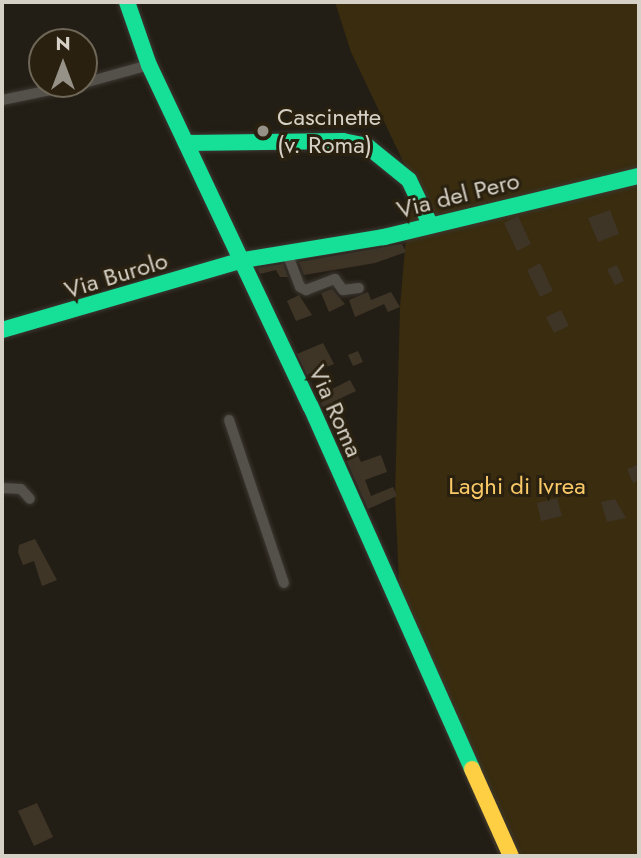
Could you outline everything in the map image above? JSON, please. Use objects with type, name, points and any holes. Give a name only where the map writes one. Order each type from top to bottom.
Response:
[{"type":"street","name":"Via Roma","points":[[127,2],[149,65],[243,260],[511,856]]},
{"type":"street","points":[[98,79],[149,65]]},
{"type":"street","points":[[2,100],[28,94]]},
{"type":"street","points":[[186,143],[343,141],[367,146],[409,180],[430,224]]},
{"type":"street","name":"Via del Pero","points":[[243,260],[355,243],[639,176]]},
{"type":"street","points":[[287,253],[300,287],[306,290],[335,279],[343,290],[359,288]]},
{"type":"street","name":"Via Burolo","points":[[2,330],[243,260]]},
{"type":"street","points":[[229,420],[284,583]]},
{"type":"street","points":[[2,488],[21,489],[30,499]]},
{"type":"green space","name":"Laghi di Ivrea","points":[[335,2],[639,2],[639,856],[499,856],[401,626],[395,496],[400,307],[411,178],[351,52]]},
{"type":"building","points":[[610,210],[619,234],[598,242],[588,218]]},
{"type":"building","points":[[518,216],[531,244],[517,251],[504,223]]},
{"type":"building","points":[[402,244],[406,252],[375,263],[304,275],[299,262]]},
{"type":"building","points":[[540,263],[553,291],[540,297],[527,270]]},
{"type":"building","points":[[283,264],[288,277],[280,277],[276,270],[260,274],[257,268]]},
{"type":"building","points":[[617,265],[624,281],[615,285],[607,269]]},
{"type":"building","points":[[332,289],[345,304],[329,312],[321,293]]},
{"type":"building","points":[[368,292],[371,300],[391,292],[400,307],[388,312],[384,304],[355,317],[349,300]]},
{"type":"building","points":[[299,295],[312,315],[296,321],[287,301]]},
{"type":"building","points":[[561,310],[569,326],[554,333],[546,317]]},
{"type":"building","points":[[323,343],[334,364],[307,375],[297,354]]},
{"type":"building","points":[[358,351],[363,362],[353,366],[348,355]]},
{"type":"building","points":[[350,380],[356,391],[333,402],[344,426],[333,430],[318,396]]},
{"type":"building","points":[[352,443],[361,462],[381,455],[387,472],[365,480],[371,496],[393,487],[397,496],[368,509],[341,448]]},
{"type":"building","points":[[639,464],[639,480],[633,483],[627,469]]},
{"type":"building","points":[[557,498],[562,516],[541,521],[537,503]]},
{"type":"building","points":[[615,499],[626,518],[607,522],[601,502]]},
{"type":"building","points":[[35,539],[57,580],[42,586],[34,561],[23,565],[18,552],[19,545]]},
{"type":"building","points":[[37,803],[53,837],[34,846],[18,811]]},
{"type":"traffic: fast","points":[[127,2],[149,65],[311,407],[472,769]]},
{"type":"traffic: fast","points":[[186,143],[343,141],[367,146],[409,180],[430,224]]},
{"type":"traffic: fast","points":[[2,330],[243,260],[384,237],[639,176]]},
{"type":"traffic: slow","points":[[472,769],[511,856]]},
{"type":"place","name":"Cascinette (v. Roma)","points":[[263,131]]}]
